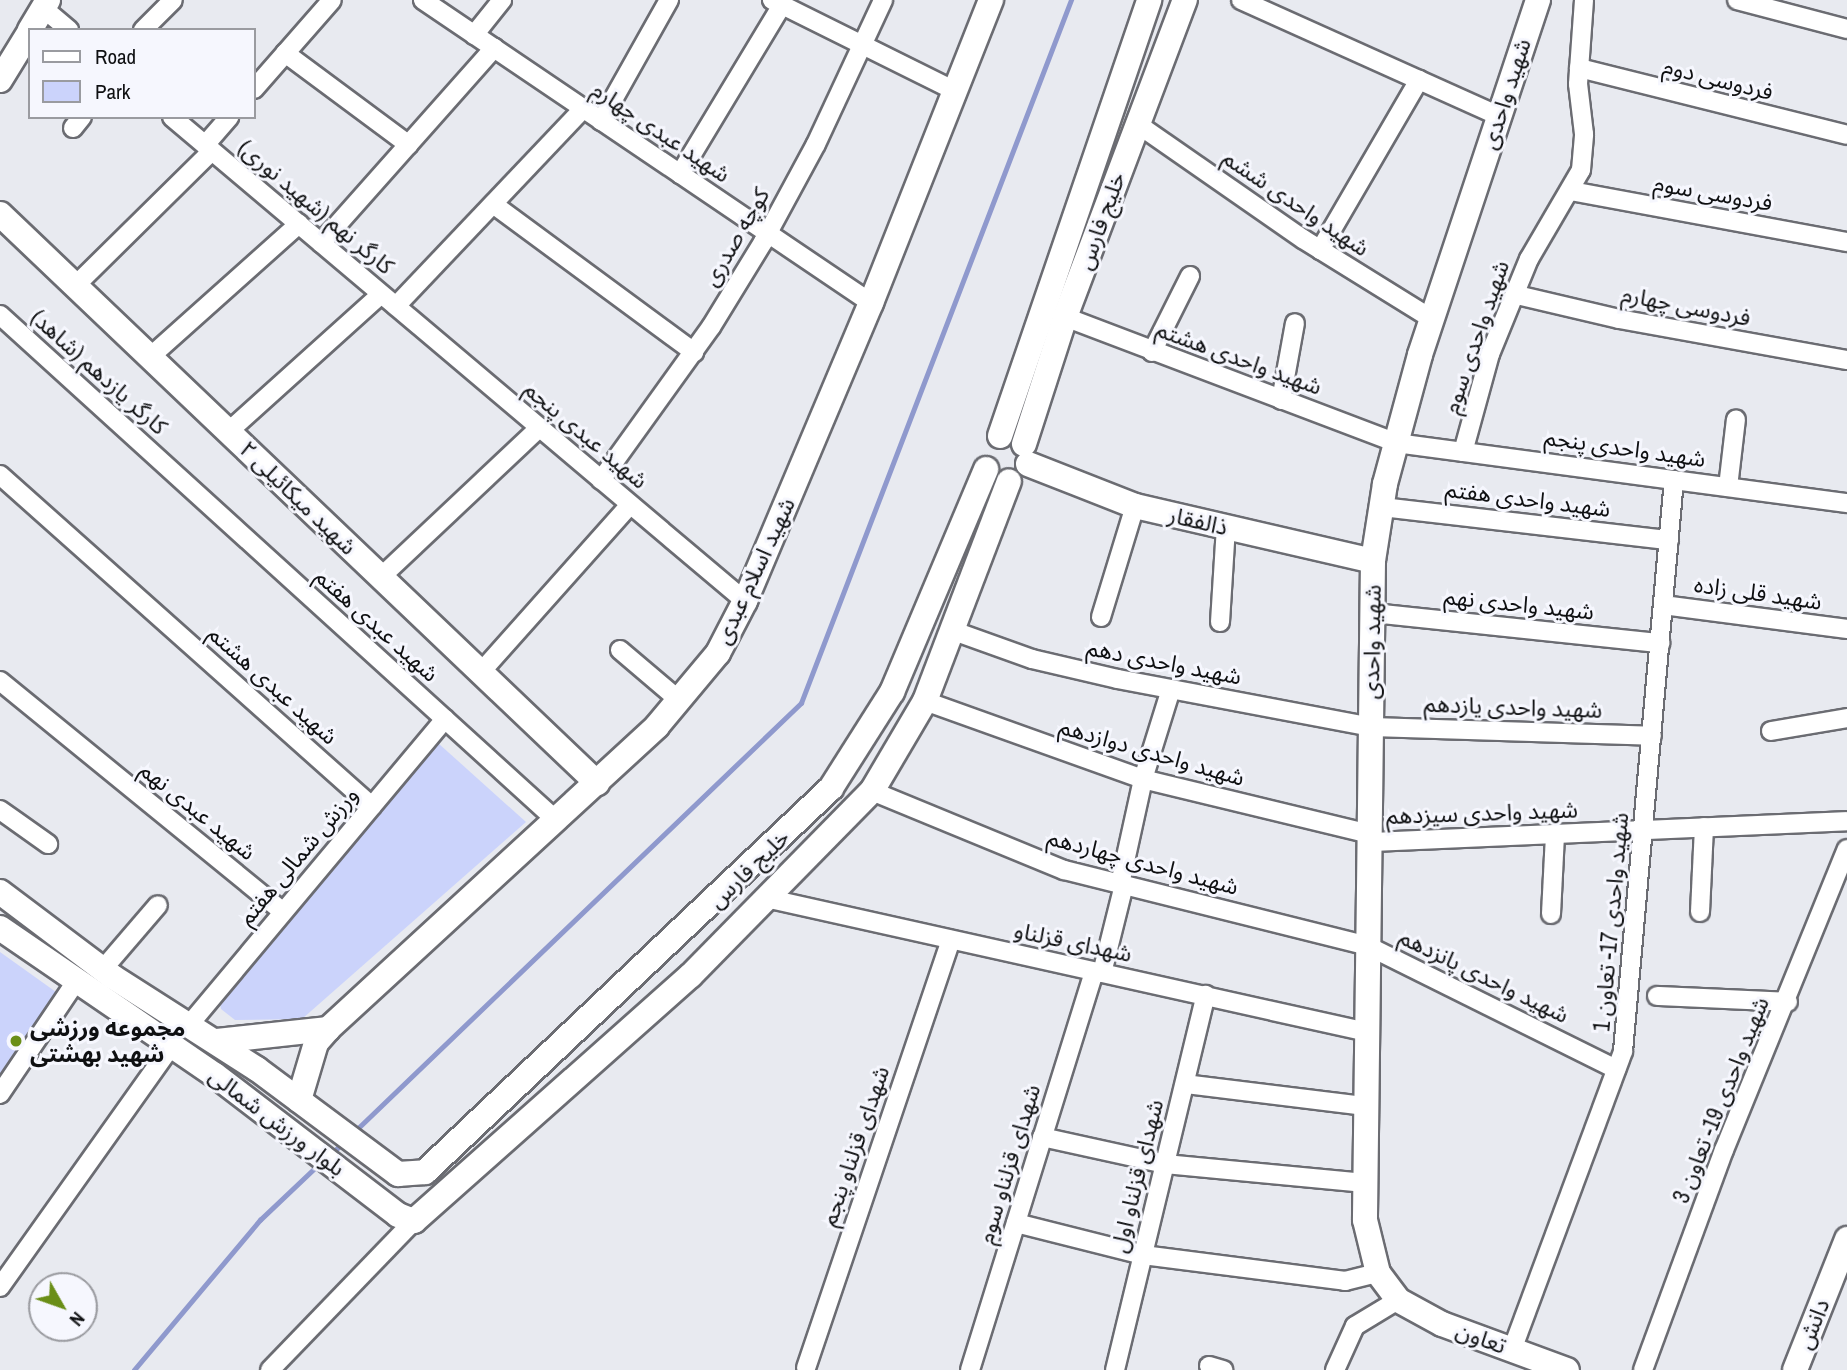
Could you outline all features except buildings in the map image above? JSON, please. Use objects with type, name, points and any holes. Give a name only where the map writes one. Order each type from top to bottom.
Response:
[{"type":"main road","name":"شهید اسلام عبدی","points":[[300,1101],[313,1051],[328,1029],[445,917],[597,783],[679,700],[718,653],[745,601],[871,303],[991,0]]},
{"type":"main road","name":"خلیج فارس","points":[[1000,436],[1149,0]]},
{"type":"main road","name":"خلیج فارس","points":[[1026,454],[1065,317],[1136,122],[1185,0]]},
{"type":"main road","name":"شهید واحدی","points":[[1398,1300],[1378,1273],[1365,1220],[1373,561],[1396,443],[1432,320],[1538,0]]},
{"type":"main road","points":[[31,28],[46,2]]},
{"type":"main road","points":[[0,80],[28,33]]},
{"type":"main road","name":"شهید میکائیلی ۲","points":[[0,214],[597,783]]},
{"type":"main road","points":[[1000,436],[1014,436],[1026,454],[1021,475],[1009,481],[995,478],[986,469],[985,449],[1000,436]]},
{"type":"main road","name":"ذالفقار","points":[[1026,454],[1135,506],[1373,561]]},
{"type":"main road","name":"خلیج فارس","points":[[398,1174],[409,1176],[432,1169],[831,788],[892,692],[986,469]]},
{"type":"main road","points":[[414,1221],[770,899],[872,791],[925,701],[1009,481]]},
{"type":"main road","name":"بلوار ورزش شمالی","points":[[0,892],[97,965],[217,1041],[398,1174]]},
{"type":"main road","name":"بلوار ورزش شمالی","points":[[0,928],[75,983],[171,1046],[388,1205],[414,1221]]},
{"type":"main road","points":[[75,983],[97,965]]},
{"type":"main road","points":[[217,1041],[328,1029]]},
{"type":"main road","points":[[461,1142],[481,1162]]},
{"type":"main road","name":"دانش","points":[[1795,1370],[1847,1240]]},
{"type":"main road","name":"تعاون","points":[[1398,1300],[1442,1324],[1567,1370]]},
{"type":"street","points":[[145,28],[173,0]]},
{"type":"street","points":[[256,87],[332,0]]},
{"type":"street","name":"شهید عبدی چهارم","points":[[423,0],[871,303]]},
{"type":"street","points":[[474,35],[502,0]]},
{"type":"street","points":[[601,121],[669,0]]},
{"type":"street","name":"کوچه صدری","points":[[601,480],[694,352],[768,233],[863,46],[883,0]]},
{"type":"street","points":[[1241,0],[1499,116]]},
{"type":"street","name":"شهید واحدی سوم","points":[[1463,452],[1490,354],[1517,295],[1529,259],[1581,170],[1584,134],[1579,68],[1584,0]]},
{"type":"street","points":[[1737,0],[1847,29]]},
{"type":"street","points":[[46,2],[67,28]]},
{"type":"street","points":[[680,174],[777,3],[955,92]]},
{"type":"street","points":[[321,243],[494,48]]},
{"type":"street","points":[[285,53],[408,145]]},
{"type":"street","name":"فردوسی دوم","points":[[1579,68],[1847,135]]},
{"type":"street","points":[[1320,250],[1419,80]]},
{"type":"street","points":[[396,306],[583,109]]},
{"type":"street","name":"کارگر نهم (شهید نوری)","points":[[175,119],[396,306]]},
{"type":"street","points":[[75,286],[209,148],[228,119]]},
{"type":"street","name":"شهید واحدی ششم","points":[[1136,122],[1320,250],[1432,320]]},
{"type":"street","name":"فردوسی سوم","points":[[1571,191],[1847,242]]},
{"type":"street","points":[[493,204],[694,352]]},
{"type":"street","points":[[150,357],[299,224]]},
{"type":"street","points":[[1152,352],[1190,276]]},
{"type":"street","points":[[228,432],[381,293]]},
{"type":"street","name":"فردوسی چهارم","points":[[1517,295],[1619,319],[1847,360]]},
{"type":"street","name":"شهید عبدی پنجم","points":[[396,306],[745,601]]},
{"type":"street","name":"کارگر یازدهم (شاهد)","points":[[0,315],[164,465]]},
{"type":"street","name":"شهید واحدی هشتم","points":[[1065,317],[1396,443]]},
{"type":"street","points":[[1281,400],[1295,323]]},
{"type":"street","points":[[1728,487],[1735,419]]},
{"type":"street","points":[[382,577],[539,428]]},
{"type":"street","name":"شهید واحدی پنجم","points":[[1396,443],[1847,503]]},
{"type":"street","name":"شهید عبدی هفتم","points":[[164,465],[557,821]]},
{"type":"street","name":"شهید عبدی هشتم","points":[[0,475],[372,806]]},
{"type":"street","name":"شهید واحدی 17- تعاون 1","points":[[1513,1350],[1623,1051],[1674,480]]},
{"type":"street","points":[[481,672],[631,505]]},
{"type":"street","points":[[1101,617],[1135,506]]},
{"type":"street","name":"شهید واحدی هفتم","points":[[1382,507],[1669,540]]},
{"type":"street","points":[[1220,622],[1226,527]]},
{"type":"street","name":"شهید قلی زاده","points":[[1663,605],[1847,629]]},
{"type":"street","name":"شهید واحدی نهم","points":[[1373,613],[1660,643]]},
{"type":"street","name":"شهید واحدی دهم","points":[[951,631],[1032,659],[1171,689],[1372,727]]},
{"type":"street","points":[[620,650],[679,700]]},
{"type":"street","name":"شهید عبدی نهم","points":[[0,681],[283,912]]},
{"type":"street","name":"شهدای قزلناو سوم","points":[[970,1370],[1042,1137],[1098,973],[1122,884],[1143,779],[1171,689]]},
{"type":"street","name":"شهید واحدی دوازدهم","points":[[925,701],[1143,779],[1370,838]]},
{"type":"street","points":[[1771,731],[1847,718]]},
{"type":"street","name":"ورزش شمالی هفتم","points":[[189,1025],[445,719]]},
{"type":"street","name":"شهید واحدی یازدهم","points":[[1372,727],[1652,736]]},
{"type":"street","name":"شهید واحدی چهاردهم","points":[[872,791],[1064,870],[1368,946]]},
{"type":"street","points":[[0,810],[48,844]]},
{"type":"street","name":"شهید واحدی سیزدهم","points":[[1370,838],[1555,834],[1847,821]]},
{"type":"street","points":[[1700,912],[1704,827]]},
{"type":"street","points":[[1551,914],[1555,834]]},
{"type":"street","name":"شهید واحدی 19- تعاون 3","points":[[1643,1370],[1724,1150],[1787,1002],[1847,849]]},
{"type":"street","name":"شهدای قزلناو","points":[[770,899],[1367,1032]]},
{"type":"street","points":[[97,965],[158,905]]},
{"type":"street","name":"شهدای قزلناو پنجم","points":[[806,1368],[951,940]]},
{"type":"street","name":"شهید واحدی پانزدهم","points":[[1368,946],[1616,1069]]},
{"type":"street","points":[[0,1094],[75,983]]},
{"type":"street","name":"شهدای قزلناو اول","points":[[1115,1370],[1206,995]]},
{"type":"street","points":[[1657,996],[1787,1002]]},
{"type":"street","points":[[0,1287],[171,1046]]},
{"type":"street","points":[[1185,1084],[1365,1105]]},
{"type":"street","points":[[1042,1137],[1165,1164],[1365,1183]]},
{"type":"street","points":[[270,1370],[414,1221]]},
{"type":"street","points":[[1016,1223],[1143,1255],[1345,1281],[1378,1273]]},
{"type":"street","points":[[1335,1370],[1355,1326],[1398,1300]]},
{"type":"green space","points":[[438,743],[526,822],[302,1019],[235,1020],[221,1009],[218,994]]},
{"type":"green space","name":"مجموعه ورزشی شهید بهشتی","points":[[0,952],[63,997],[0,1086]]},
{"type":"waterway","points":[[355,1131],[801,703],[1071,0]]},
{"type":"waterway","points":[[330,1155],[344,1142]]},
{"type":"waterway","points":[[134,1370],[260,1220],[318,1165]]},
{"type":"place","name":"مجموعه ورزشی شهید بهشتی","points":[[16,1041]]}]
